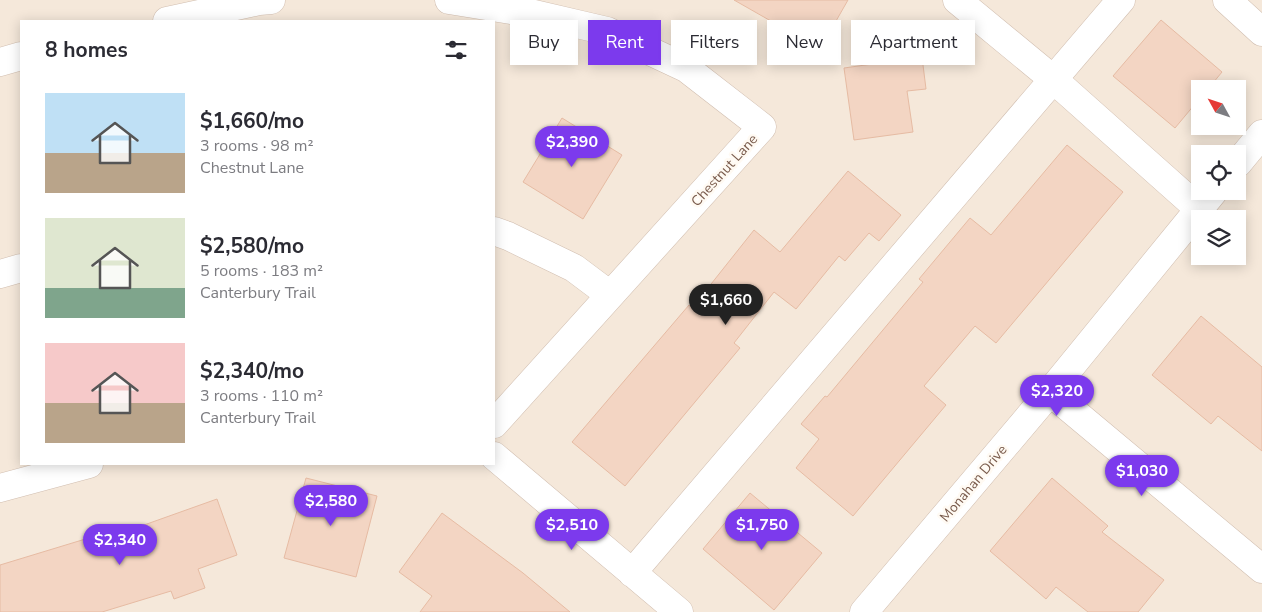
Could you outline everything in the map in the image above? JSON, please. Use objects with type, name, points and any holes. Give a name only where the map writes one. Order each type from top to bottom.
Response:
[{"type":"street","points":[[172,20],[271,0]]},
{"type":"street","name":"Chestnut Lane","points":[[450,0],[530,13],[607,32],[686,68],[762,127],[495,423]]},
{"type":"street","points":[[957,0],[1054,80],[1191,188]]},
{"type":"street","points":[[632,573],[1121,0]]},
{"type":"street","points":[[1227,0],[1262,32]]},
{"type":"street","points":[[0,62],[20,56]]},
{"type":"street","points":[[1246,153],[1262,134]]},
{"type":"street","name":"Monahan Drive","points":[[864,612],[1050,392],[1206,200]]},
{"type":"street","points":[[495,231],[574,268],[610,295]]},
{"type":"street","points":[[0,274],[20,268]]},
{"type":"street","points":[[1050,392],[1262,569]]},
{"type":"street","points":[[495,457],[679,612]]},
{"type":"street","points":[[0,488],[85,465]]},
{"type":"shaded area","points":[[0,0],[1262,0],[1262,612],[0,612]]},
{"type":"building","points":[[734,0],[848,0],[837,20],[769,20]]},
{"type":"building","points":[[1161,20],[1222,72],[1215,80],[1191,80],[1191,109],[1175,128],[1113,76]]},
{"type":"building","points":[[865,65],[923,65],[926,89],[907,91],[913,132],[854,140],[844,68]]},
{"type":"building","points":[[562,118],[622,155],[583,219],[523,182]]},
{"type":"building","points":[[1067,145],[1123,192],[996,343],[975,326],[924,386],[946,405],[853,516],[796,468],[819,439],[801,424],[825,396],[827,397],[923,282],[919,279],[970,218],[991,235]]},
{"type":"building","points":[[848,171],[901,215],[879,241],[869,233],[845,261],[839,256],[796,309],[774,292],[734,343],[740,348],[625,486],[572,442],[689,305],[692,308],[754,230],[780,252]]},
{"type":"building","points":[[1201,316],[1262,367],[1262,451],[1218,416],[1211,424],[1152,375]]},
{"type":"building","points":[[306,478],[377,496],[356,577],[284,558]]},
{"type":"building","points":[[1052,478],[1108,526],[1102,532],[1164,580],[1138,612],[1088,612],[1056,587],[1046,599],[990,551]]},
{"type":"building","points":[[750,493],[822,553],[774,610],[703,549]]},
{"type":"building","points":[[217,499],[237,555],[198,569],[205,588],[174,599],[171,591],[102,612],[0,612],[0,565],[115,530],[116,535]]},
{"type":"building","points":[[442,513],[523,573],[570,612],[420,612],[432,596],[399,572]]}]
